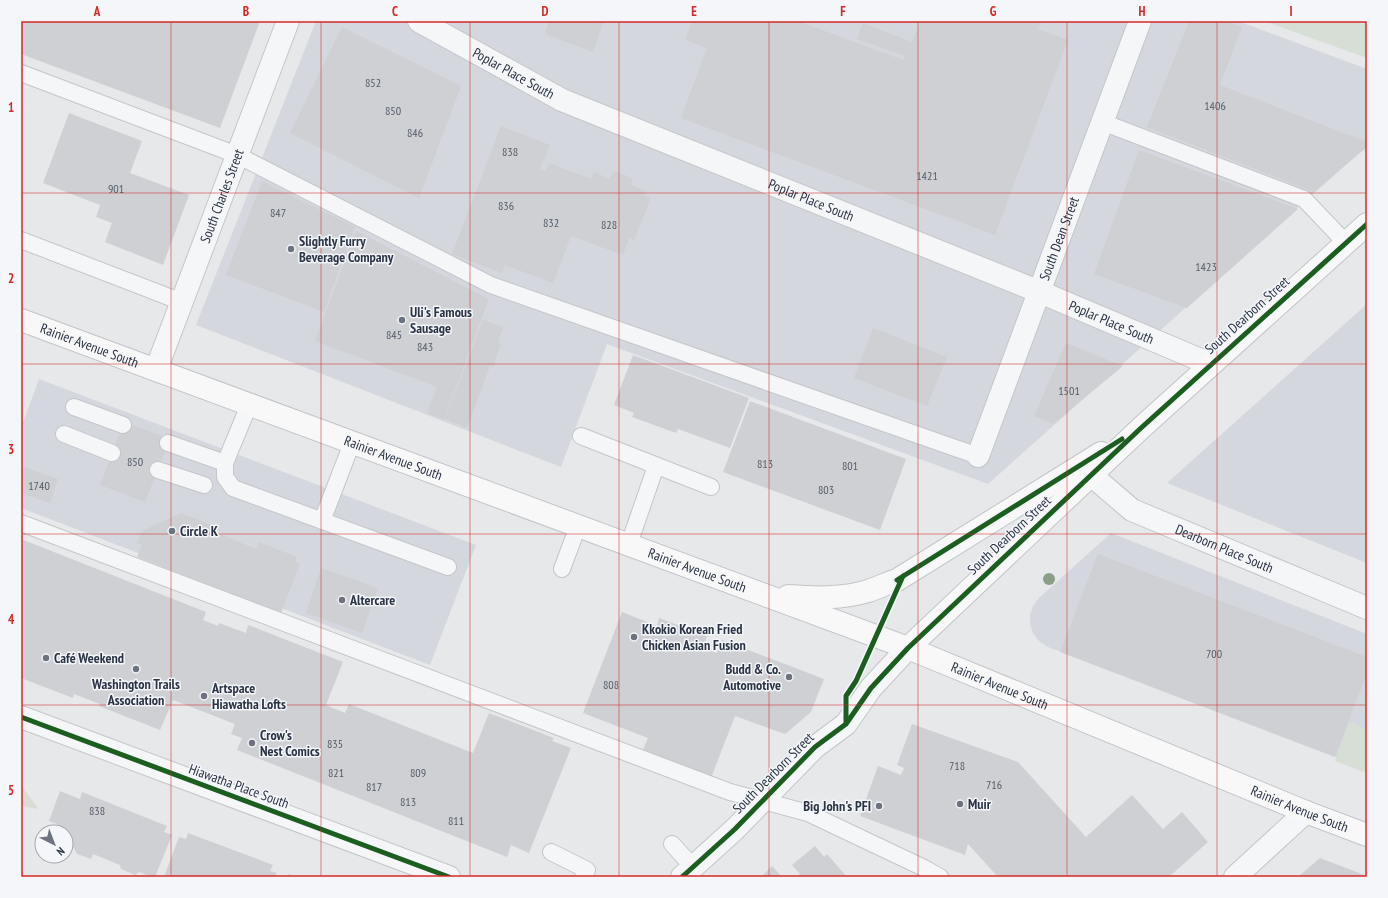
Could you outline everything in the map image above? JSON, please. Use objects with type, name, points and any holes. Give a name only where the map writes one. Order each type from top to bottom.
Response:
[{"type":"main road","name":"South Dearborn Street","points":[[908,648],[1090,475],[1210,364],[1367,224]]},
{"type":"main road","name":"Rainier Avenue South","points":[[21,320],[908,648],[1306,812],[1367,835]]},
{"type":"main road","points":[[766,595],[817,598],[843,596],[867,591],[897,580],[1141,428]]},
{"type":"street","name":"South Charles Street","points":[[156,370],[288,21]]},
{"type":"street","name":"Poplar Place South","points":[[419,21],[562,100],[1040,292],[1210,364]]},
{"type":"street","name":"South Dean Street","points":[[978,456],[1140,21]]},
{"type":"street","name":"Dearborn Place South","points":[[1090,475],[1132,510],[1367,608]]},
{"type":"street","name":"South Dearborn Street","points":[[687,872],[735,829],[815,747],[846,724],[871,688],[908,648]]},
{"type":"street","name":"Hiawatha Place South","points":[[21,717],[449,877]]},
{"type":"street","points":[[1235,877],[1306,812]]},
{"type":"lane","points":[[21,73],[237,155],[492,285],[978,456]]},
{"type":"lane","points":[[1102,122],[1304,199],[1346,243]]},
{"type":"lane","points":[[21,240],[182,302]]},
{"type":"lane","points":[[249,404],[225,463],[224,477],[233,488],[448,567]]},
{"type":"lane","points":[[74,407],[123,425]]},
{"type":"lane","points":[[64,434],[112,453]]},
{"type":"lane","points":[[581,436],[711,487]]},
{"type":"lane","points":[[322,521],[352,442]]},
{"type":"lane","points":[[168,443],[225,463]]},
{"type":"lane","points":[[629,544],[656,466]]},
{"type":"lane","points":[[158,470],[204,485]]},
{"type":"lane","points":[[21,523],[730,792],[808,813],[940,877]]},
{"type":"lane","points":[[562,569],[578,526]]},
{"type":"lane","points":[[672,844],[687,872]]},
{"type":"lane","points":[[551,852],[587,870],[583,877]]},
{"type":"shaded area","points":[[316,21],[1238,21],[1367,69],[1367,146],[988,484],[607,344],[561,467],[196,325]]},
{"type":"shaded area","points":[[1264,21],[1367,21],[1367,58]]},
{"type":"shaded area","points":[[1367,304],[1367,563],[1167,483]]},
{"type":"shaded area","points":[[39,379],[476,545],[430,665],[21,508],[21,428]]},
{"type":"shaded area","points":[[1111,533],[1367,634],[1367,768],[1048,647],[1039,641],[1033,633],[1030,624],[1030,615],[1033,606],[1039,598]]},
{"type":"shaded area","points":[[1349,722],[1367,729],[1367,773],[1335,761]]},
{"type":"shaded area","points":[[21,786],[39,809],[21,806]]},
{"type":"building","points":[[21,21],[260,21],[220,128],[21,54]]},
{"type":"building","points":[[549,21],[604,21],[593,52],[545,34]]},
{"type":"building","points":[[692,21],[798,21],[903,60],[905,56],[857,39],[863,23],[912,42],[920,21],[1042,21],[1038,29],[1068,40],[995,235],[681,118],[707,48],[685,40]]},
{"type":"building","points":[[1189,21],[1226,21],[1242,27],[1220,85],[1367,142],[1367,147],[1314,192],[1147,127]]},
{"type":"building","points":[[342,27],[461,86],[419,198],[290,133]]},
{"type":"building","points":[[69,113],[142,141],[130,173],[189,195],[163,265],[105,242],[112,223],[96,217],[100,205],[43,183]]},
{"type":"building","points":[[501,126],[550,145],[540,169],[546,171],[549,163],[591,179],[594,172],[610,179],[613,171],[633,178],[631,185],[646,191],[644,195],[651,198],[634,240],[629,238],[623,255],[571,236],[553,283],[505,265],[502,273],[452,254]]},
{"type":"building","points":[[1139,150],[1298,209],[1187,308],[1094,274]]},
{"type":"building","points":[[262,181],[355,227],[324,312],[226,275]]},
{"type":"building","name":"Uli's Famous Sausage","points":[[356,231],[489,299],[444,420],[427,413],[437,387],[315,341]]},
{"type":"building","points":[[483,320],[503,327],[498,343],[501,344],[493,367],[490,366],[467,428],[445,419]]},
{"type":"building","points":[[873,328],[947,357],[927,406],[854,378]]},
{"type":"building","points":[[1066,343],[1123,366],[1053,424],[1034,416]]},
{"type":"building","points":[[633,355],[749,398],[730,448],[678,429],[676,433],[632,417],[634,413],[614,405]]},
{"type":"building","points":[[750,401],[906,459],[880,530],[723,472]]},
{"type":"building","points":[[124,422],[170,439],[145,502],[100,485]]},
{"type":"building","points":[[21,466],[58,479],[50,503],[21,493]]},
{"type":"building","points":[[181,513],[217,527],[215,532],[256,549],[259,542],[297,557],[295,562],[300,564],[281,613],[137,557],[142,545],[137,543],[142,531]]},
{"type":"building","name":"Artspace Hiawatha Lofts","points":[[21,539],[206,612],[203,620],[218,626],[219,623],[246,633],[248,625],[343,662],[326,705],[345,713],[349,704],[473,753],[489,713],[554,738],[552,741],[571,748],[529,853],[511,845],[507,857],[237,750],[242,738],[231,734],[235,724],[173,700],[160,730],[99,706],[100,704],[74,694],[73,698],[21,678]]},
{"type":"building","points":[[1098,554],[1367,657],[1367,673],[1335,757],[1060,652]]},
{"type":"building","name":"Altercare","points":[[321,568],[378,588],[362,633],[306,613]]},
{"type":"building","points":[[622,612],[657,626],[659,618],[707,636],[703,648],[717,653],[722,640],[824,679],[811,712],[785,734],[735,716],[711,778],[642,752],[648,738],[583,713]]},
{"type":"building","name":"Muir","points":[[912,724],[1018,762],[1086,837],[1132,795],[1163,829],[1182,812],[1208,842],[1169,877],[998,877],[968,844],[965,855],[860,816],[878,766],[901,775],[904,768],[897,765]]},
{"type":"building","points":[[60,791],[80,799],[82,792],[167,826],[164,832],[172,835],[155,877],[152,877],[139,872],[135,875],[121,869],[120,865],[93,854],[91,859],[77,854],[74,848],[74,824],[56,824],[49,821]]},
{"type":"building","points":[[188,833],[273,865],[270,871],[277,873],[275,877],[164,877],[179,837],[186,839]]},
{"type":"building","points":[[815,846],[824,857],[827,854],[847,877],[797,877],[800,874],[792,865]]},
{"type":"building","points":[[1320,858],[1367,876],[1367,877],[1298,877]]},
{"type":"building","points":[[772,866],[782,877],[761,877]]},
{"type":"building","points":[[288,874],[296,877],[287,877]]},
{"type":"cycle path","points":[[682,877],[735,829],[815,747],[846,724],[871,688],[908,648],[1141,428],[1367,224]]},
{"type":"cycle path","points":[[897,580],[1122,439]]},
{"type":"cycle path","points":[[846,724],[846,696],[856,681],[903,576]]},
{"type":"cycle path","points":[[21,717],[449,877]]},
{"type":"place","name":"Slightly Furry Beverage Company","points":[[291,249]]},
{"type":"place","name":"Uli's Famous Sausage","points":[[402,320]]},
{"type":"place","name":"Circle K","points":[[172,531]]},
{"type":"place","name":"Altercare","points":[[342,600]]},
{"type":"place","name":"Kkokio Korean Fried Chicken Asian Fusion","points":[[634,637]]},
{"type":"place","name":"Café Weekend","points":[[46,658]]},
{"type":"place","name":"Washington Trails Association","points":[[136,669]]},
{"type":"place","name":"Budd & Co. Automotive","points":[[789,677]]},
{"type":"place","name":"Artspace Hiawatha Lofts","points":[[204,696]]},
{"type":"place","name":"Crow's Nest Comics","points":[[252,743]]},
{"type":"place","name":"Muir","points":[[960,804]]},
{"type":"place","name":"Big John's PFI","points":[[879,806]]}]
